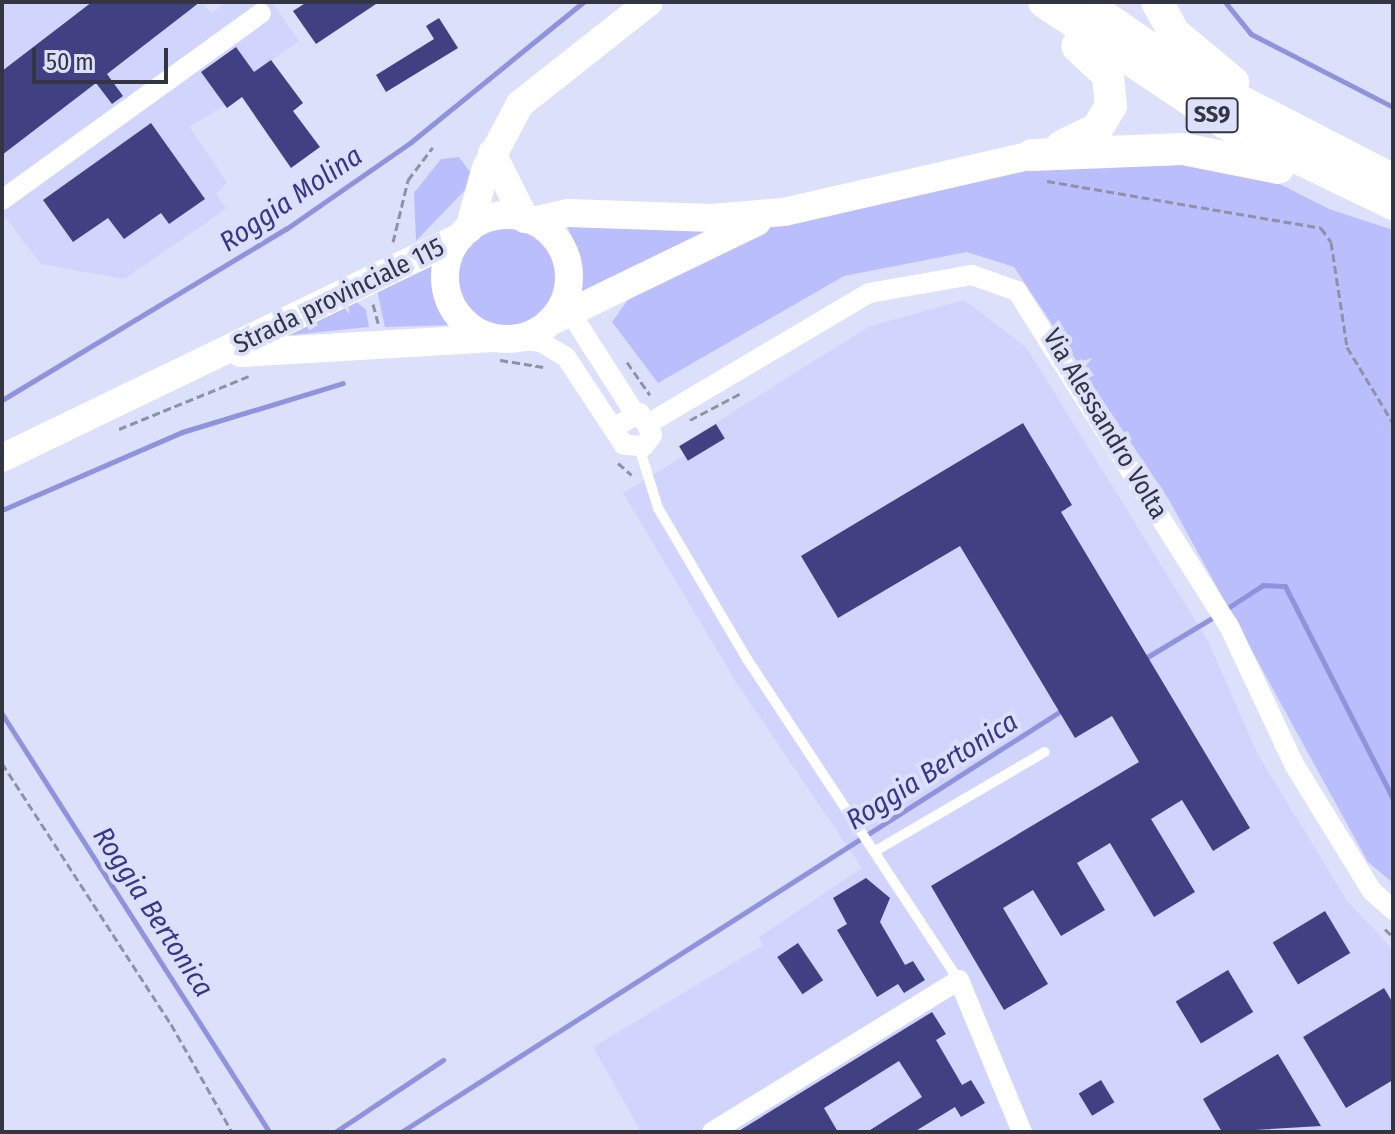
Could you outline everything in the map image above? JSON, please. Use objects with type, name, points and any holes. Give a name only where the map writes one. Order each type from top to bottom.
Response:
[{"type":"highway","points":[[1028,156],[1097,129],[1112,94],[1102,67],[1054,28],[1037,2]]},
{"type":"highway","name":"SS9","points":[[1044,2],[1225,123],[1393,204]]},
{"type":"highway","name":"SS9","points":[[1083,2],[1186,73],[1301,137],[1393,180]]},
{"type":"highway","points":[[1157,2],[1174,33],[1301,137]]},
{"type":"highway","points":[[1028,156],[1219,151],[1393,212]]},
{"type":"main road","points":[[649,2],[520,104],[492,153],[464,233],[449,255],[448,297],[458,316],[499,346],[562,309],[609,294],[784,212]]},
{"type":"main road","points":[[492,153],[529,220],[562,248],[562,309]]},
{"type":"main road","points":[[464,233],[494,217],[529,220],[568,213],[712,218],[784,212],[1028,156]]},
{"type":"main road","name":"Strada provinciale 115","points":[[213,358],[464,233]]},
{"type":"main road","name":"Strada provinciale 115","points":[[213,358],[325,342],[499,346]]},
{"type":"main road","points":[[2,458],[213,358]]},
{"type":"street","points":[[2,200],[261,13]]},
{"type":"street","name":"Via Alessandro Volta","points":[[617,426],[683,407],[869,293],[972,275],[995,279],[1033,306],[1229,626],[1295,766],[1372,891],[1393,910]]},
{"type":"street","points":[[597,352],[596,317],[609,294]]},
{"type":"street","points":[[499,346],[553,347],[575,367],[617,426],[624,445],[639,447],[652,435],[642,417],[597,352],[562,309]]},
{"type":"street","points":[[712,1132],[959,980],[1022,1132]]},
{"type":"lane","points":[[639,447],[666,522],[959,980]]},
{"type":"lane","points":[[875,847],[1045,752]]},
{"type":"path","points":[[1028,156],[1056,184],[1321,228],[1331,242],[1347,347],[1393,423]]},
{"type":"path","points":[[597,352],[613,342],[656,401],[676,398],[693,424],[758,382]]},
{"type":"path","points":[[499,346],[562,380],[575,367]]},
{"type":"path","points":[[104,436],[261,374]]},
{"type":"path","points":[[2,763],[171,1024],[232,1132]]},
{"type":"shaded area","points":[[2,2],[185,2],[191,9],[202,2],[211,13],[227,2],[272,2],[299,41],[255,72],[262,83],[189,127],[227,182],[216,194],[226,209],[124,279],[41,264],[2,213]]},
{"type":"shaded area","points":[[459,157],[470,172],[465,190],[416,241],[414,193],[441,159]]},
{"type":"shaded area","points":[[1157,159],[1244,166],[1329,209],[1393,230],[1393,883],[1368,862],[1169,500],[1014,267],[967,252],[844,276],[658,383],[612,322],[633,293],[790,218],[1020,167]]},
{"type":"shaded area","points":[[566,224],[715,228],[581,295],[580,254]]},
{"type":"shaded area","points":[[506,225],[526,228],[549,247],[554,256],[557,276],[554,296],[535,319],[526,324],[506,327],[486,324],[463,305],[458,296],[455,276],[458,256],[477,233],[486,228]]},
{"type":"shaded area","points":[[433,257],[434,298],[450,325],[385,327],[377,290]]},
{"type":"shaded area","points":[[352,298],[366,310],[369,327],[272,337]]},
{"type":"shaded area","points":[[964,300],[1026,347],[1208,641],[1257,753],[1347,901],[1393,950],[1393,1132],[641,1132],[593,1047],[763,945],[759,937],[862,868],[738,685],[623,493],[684,456],[679,446],[868,327]]},
{"type":"building","points":[[92,2],[200,2],[107,74],[123,96],[112,104],[96,83],[2,155],[2,71]]},
{"type":"building","points":[[307,2],[379,2],[316,44],[293,11]]},
{"type":"building","points":[[439,18],[458,48],[386,92],[376,75],[434,39],[426,26]]},
{"type":"building","points":[[236,47],[254,72],[271,60],[303,103],[293,111],[320,147],[291,168],[242,97],[227,108],[201,72]]},
{"type":"building","points":[[151,123],[205,199],[169,224],[161,213],[124,239],[108,218],[73,242],[43,200]]},
{"type":"building","points":[[1023,423],[1072,505],[1061,512],[1250,828],[1213,851],[1182,800],[1151,819],[1195,892],[1154,917],[1110,843],[1077,863],[1105,910],[1061,936],[1033,890],[1003,908],[1048,984],[1004,1010],[931,886],[1139,762],[1112,716],[1075,738],[960,546],[838,618],[801,556]]},
{"type":"building","points":[[716,424],[725,439],[688,461],[679,446]]},
{"type":"building","points":[[866,878],[890,898],[880,922],[905,965],[913,961],[925,980],[904,993],[898,984],[877,997],[837,930],[847,924],[833,898]]},
{"type":"building","points":[[1325,911],[1350,953],[1298,984],[1273,942]]},
{"type":"building","points":[[798,943],[823,980],[802,994],[777,957]]},
{"type":"building","points":[[1228,970],[1253,1012],[1201,1043],[1176,1001]]},
{"type":"building","points":[[1384,988],[1393,1003],[1393,1080],[1346,1108],[1303,1037]]},
{"type":"building","points":[[932,1012],[946,1034],[936,1040],[962,1085],[971,1080],[985,1103],[961,1117],[955,1107],[914,1132],[867,1132],[922,1097],[899,1061],[824,1108],[838,1132],[737,1132]]},
{"type":"building","points":[[1278,1054],[1321,1126],[1222,1132],[1203,1099]]},
{"type":"building","points":[[1101,1080],[1114,1102],[1092,1116],[1079,1093]]},
{"type":"waterway","name":"Roggia Molina","points":[[2,400],[286,229],[411,142],[583,2]]},
{"type":"waterway","points":[[1225,2],[1251,34],[1393,107]]},
{"type":"waterway","points":[[2,510],[182,432],[343,383]]},
{"type":"waterway","name":"Roggia Bertonica","points":[[1226,609],[1263,585],[1285,586],[1393,799]]},
{"type":"waterway","name":"Roggia Bertonica","points":[[1144,659],[1217,615]]},
{"type":"waterway","name":"Roggia Bertonica","points":[[401,1132],[1064,709]]},
{"type":"waterway","name":"Roggia Bertonica","points":[[2,714],[269,1132]]},
{"type":"waterway","points":[[335,1132],[443,1060]]}]
